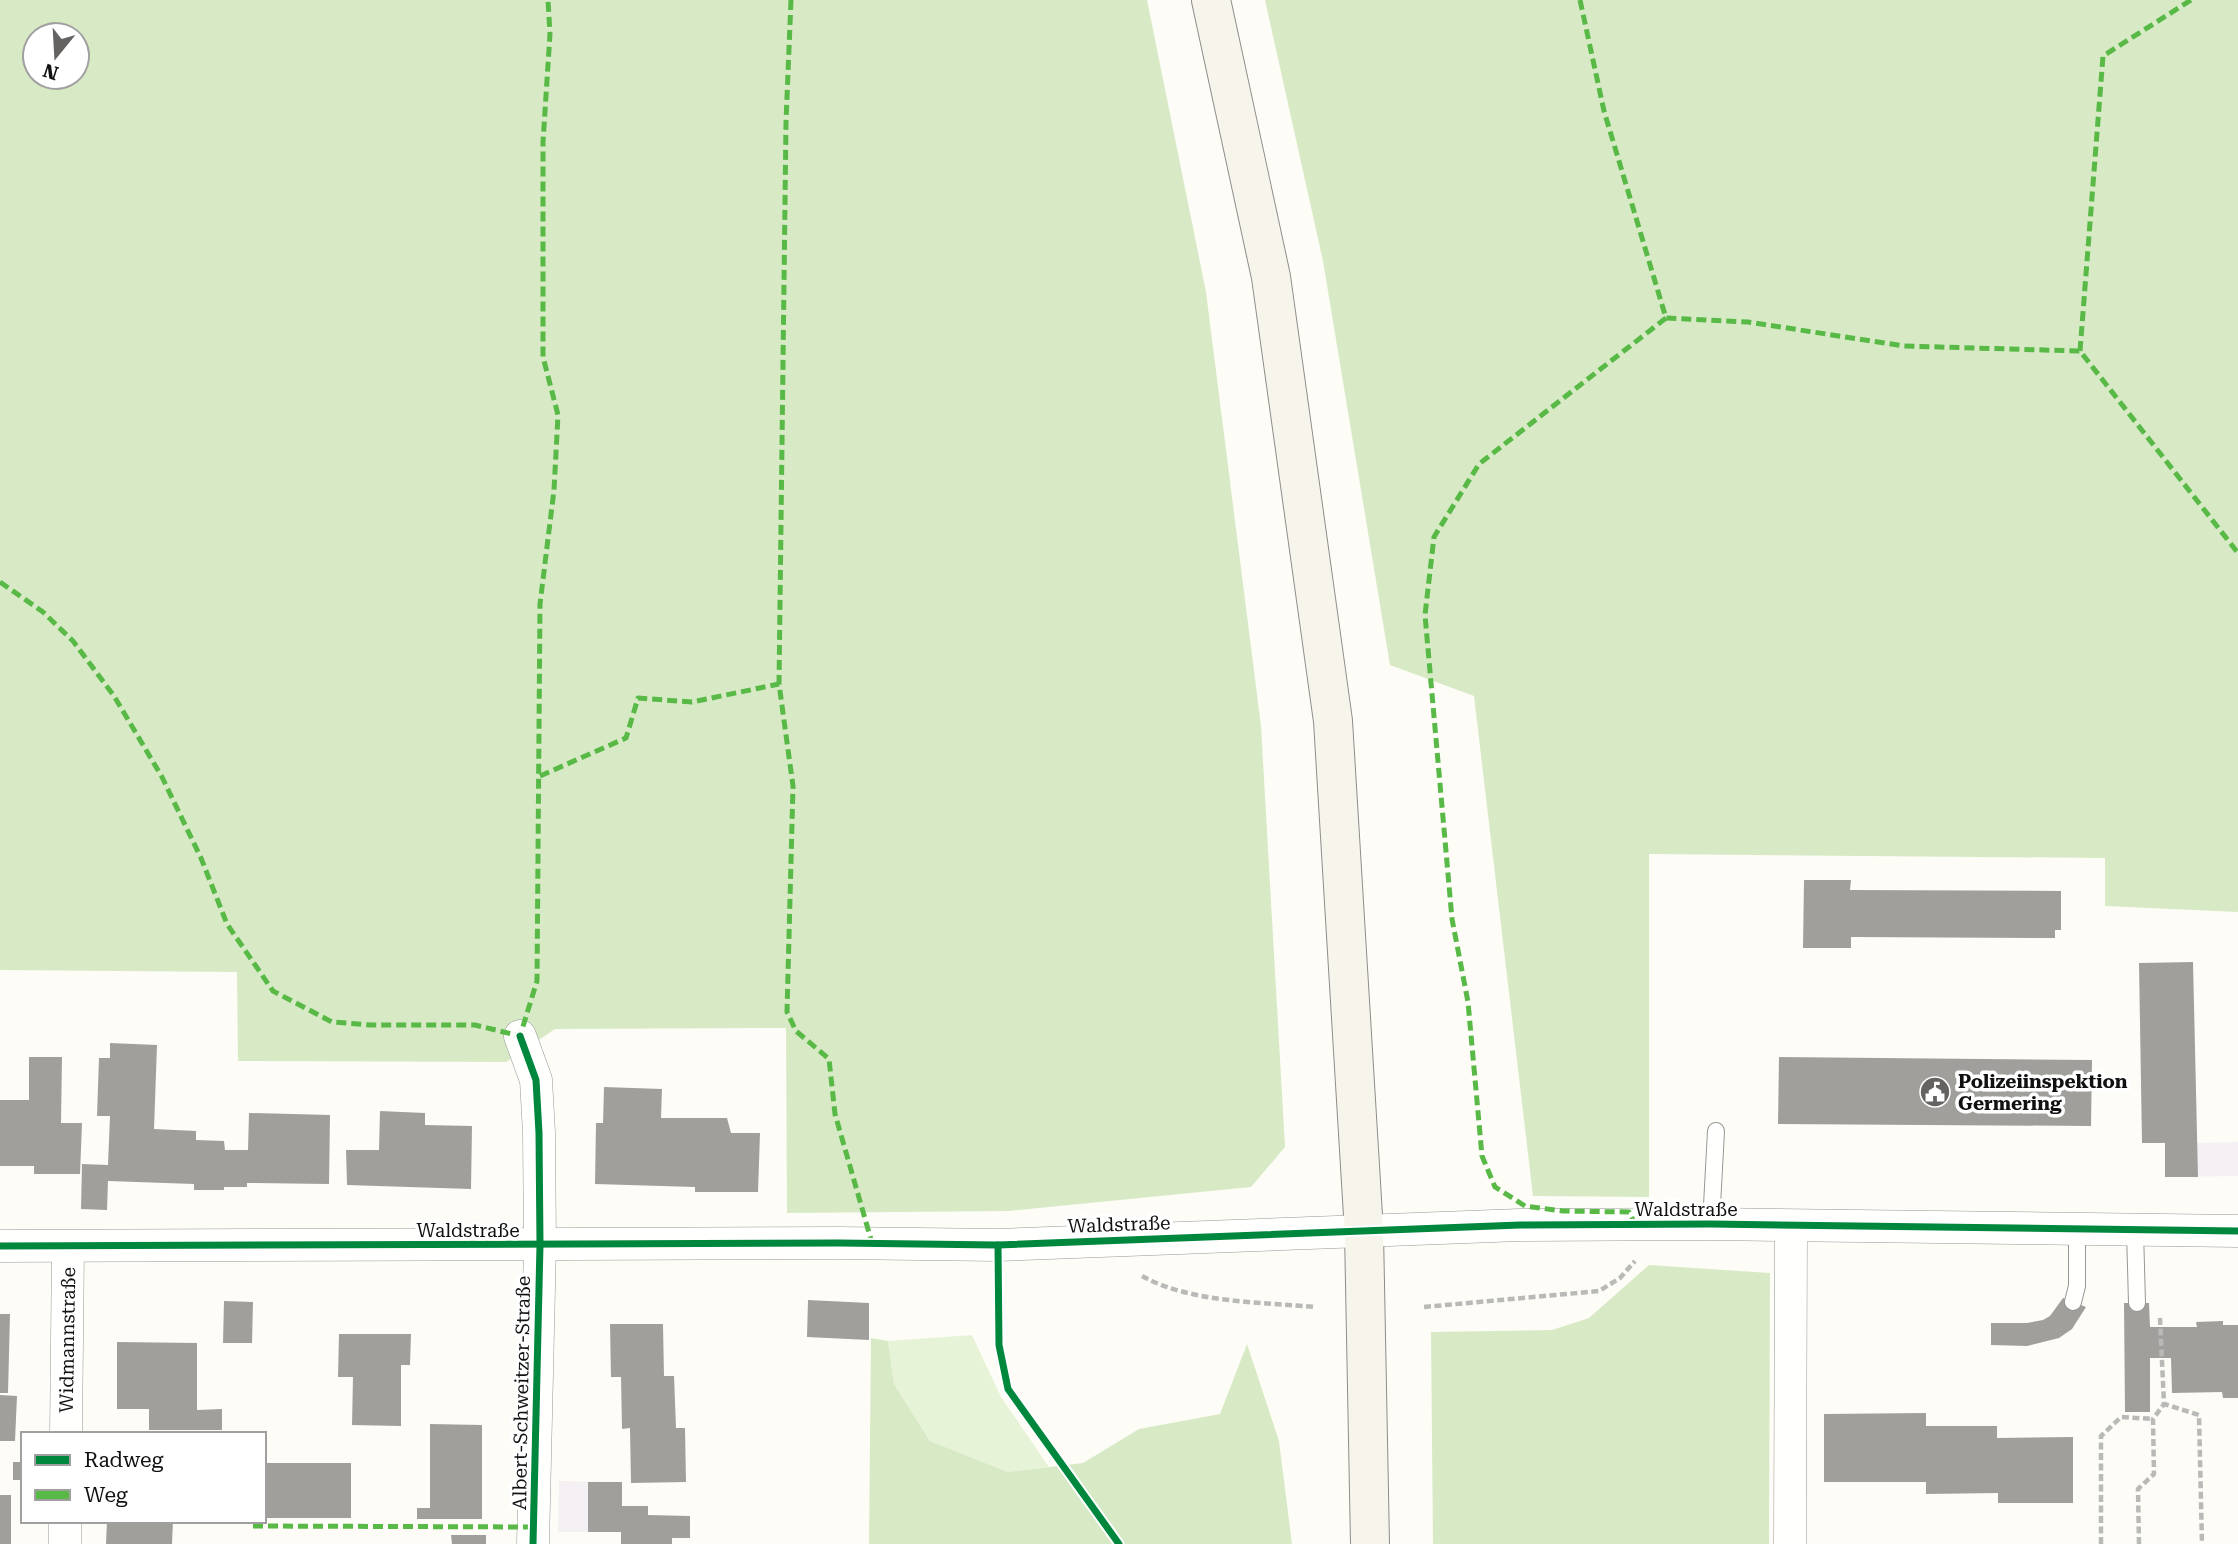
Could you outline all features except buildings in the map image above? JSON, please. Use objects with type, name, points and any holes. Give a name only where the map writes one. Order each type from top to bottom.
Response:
[{"type":"main road","points":[[1211,0],[1271,277],[1333,721],[1364,1232],[1370,1544]]},
{"type":"street","name":"Albert-Schweitzer-Straße","points":[[520,1036],[536,1080],[540,1245],[533,1544]]},
{"type":"street","name":"Waldstraße","points":[[0,1246],[998,1245],[1520,1225],[1711,1224],[2238,1231]]},
{"type":"street","points":[[1790,1544],[1791,1226]]},
{"type":"street","name":"Widmannstraße","points":[[66,1432],[68,1247]]},
{"type":"street","points":[[65,1523],[65,1544]]},
{"type":"lane","points":[[1711,1224],[1716,1131]]},
{"type":"lane","points":[[2073,1302],[2077,1286],[2077,1230]]},
{"type":"lane","points":[[2136,1231],[2137,1303]]},
{"type":"path","points":[[1136,1272],[1172,1290],[1315,1307]]},
{"type":"path","points":[[1424,1307],[1599,1291]]},
{"type":"path","points":[[2139,1544],[2138,1489],[2154,1474],[2153,1419],[2164,1404],[2160,1311]]},
{"type":"path","points":[[2164,1404],[2199,1415],[2202,1544]]},
{"type":"path","points":[[2101,1544],[2101,1436],[2122,1418],[2153,1419]]},
{"type":"shaded area","points":[[2238,1142],[2238,1176],[2165,1177],[2165,1144]]},
{"type":"shaded area","points":[[559,1481],[622,1482],[621,1532],[558,1532]]},
{"type":"green space","points":[[0,0],[1147,0],[1206,292],[1261,726],[1285,1147],[1251,1187],[1009,1211],[787,1213],[786,1028],[555,1029],[506,1062],[238,1061],[237,972],[0,970]]},
{"type":"green space","points":[[1265,0],[2238,0],[2238,912],[2105,906],[2105,858],[1649,854],[1649,1197],[1533,1196],[1474,696],[1390,665],[1323,261]]},
{"type":"green space","points":[[1649,1265],[1770,1273],[1769,1544],[1433,1544],[1431,1332],[1552,1330],[1589,1318]]},
{"type":"green space","points":[[972,1335],[1001,1397],[1049,1467],[1008,1472],[930,1441],[894,1384],[888,1341]]},
{"type":"green space","points":[[871,1338],[888,1341],[894,1384],[930,1441],[1008,1472],[1083,1463],[1139,1429],[1220,1414],[1247,1344],[1279,1441],[1292,1544],[869,1544]]},
{"type":"marked path","points":[[0,582],[43,612],[73,641],[114,696],[162,777],[201,858],[227,924],[273,991],[332,1022],[371,1025],[475,1025],[520,1036],[537,981],[540,604],[554,490],[558,415],[543,357],[543,142],[550,34],[548,0]]},
{"type":"marked path","points":[[791,0],[786,122],[779,684],[793,786],[787,1012],[796,1031],[829,1059],[835,1114],[872,1243]]},
{"type":"marked path","points":[[1580,0],[1604,111],[1666,318],[1748,322],[1904,346],[2080,351],[2238,553]]},
{"type":"marked path","points":[[2080,351],[2103,56],[2191,0]]},
{"type":"marked path","points":[[1636,1226],[1629,1212],[1563,1211],[1525,1206],[1495,1187],[1482,1156],[1468,1002],[1452,919],[1425,615],[1434,537],[1479,464],[1666,318]]},
{"type":"marked path","points":[[540,776],[626,738],[638,698],[692,702],[779,684]]},
{"type":"marked path","points":[[253,1526],[534,1527]]},
{"type":"cycle path","points":[[520,1036],[536,1080],[539,1133],[540,1245],[533,1544]]},
{"type":"cycle path","points":[[0,1246],[839,1243],[998,1245],[1520,1225],[1711,1224],[2238,1231]]},
{"type":"cycle path","points":[[998,1245],[999,1345],[1008,1389],[1119,1544]]},
{"type":"place","name":"Polizeiinspektion Germering","points":[[1935,1092]]}]
